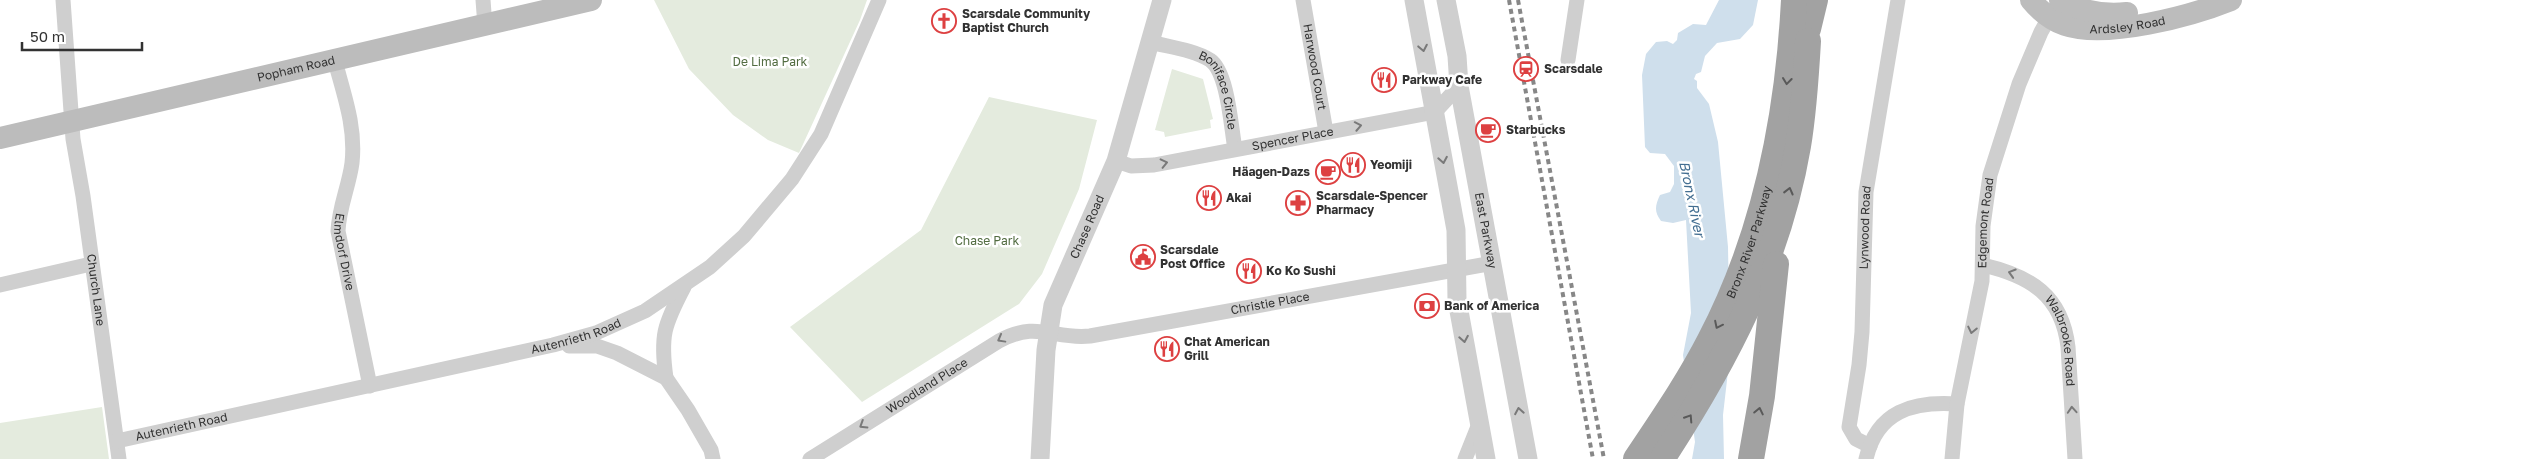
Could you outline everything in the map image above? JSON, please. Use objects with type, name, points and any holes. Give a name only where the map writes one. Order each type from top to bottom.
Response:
[{"type":"highway","name":"Bronx River Parkway","points":[[1636,459],[1682,390],[1711,339],[1735,287],[1771,229],[1770,177],[1782,119],[1794,0]]},
{"type":"highway","name":"Bronx River Parkway","points":[[1662,459],[1706,391],[1734,340],[1758,287],[1771,229],[1800,138],[1810,0]]},
{"type":"highway","points":[[1808,29],[1815,0]]},
{"type":"highway","points":[[1750,459],[1762,396],[1771,229]]},
{"type":"main road","name":"Popham Road","points":[[0,138],[591,0]]},
{"type":"main road","name":"Ardsley Road","points":[[2031,0],[2110,14],[2135,12],[2189,0]]},
{"type":"main road","name":"Ardsley Road","points":[[2057,4],[2074,27],[2110,28],[2170,18],[2231,0]]},
{"type":"street","name":"Church Lane","points":[[63,0],[72,121],[119,459]]},
{"type":"street","points":[[483,0],[485,26]]},
{"type":"street","name":"Autenrieth Road","points":[[117,441],[554,345],[596,333],[645,311],[710,267],[744,236],[771,206],[805,160],[821,134],[879,0]]},
{"type":"street","name":"Chase Road","points":[[1040,459],[1048,331],[1057,294],[1116,161],[1162,0]]},
{"type":"street","name":"Harwood Court","points":[[1303,0],[1326,132]]},
{"type":"street","points":[[1414,0],[1456,230],[1457,300],[1486,459]]},
{"type":"street","name":"East Parkway","points":[[1446,0],[1458,61],[1459,86],[1528,459]]},
{"type":"street","points":[[1568,60],[1577,0]]},
{"type":"street","name":"Lynwood Road","points":[[1868,452],[1852,435],[1849,423],[1859,365],[1862,332],[1867,183],[1898,0]]},
{"type":"street","name":"Edgemont Road","points":[[1952,459],[1957,404],[1982,285],[1983,226],[1990,175],[2015,93],[2057,4]]},
{"type":"street","name":"Boniface Circle","points":[[1150,42],[1202,57],[1217,67],[1224,84],[1235,149]]},
{"type":"street","name":"Elmdorf Drive","points":[[335,61],[353,130],[352,162],[340,209],[338,231],[370,386]]},
{"type":"street","points":[[1436,122],[1459,86]]},
{"type":"street","points":[[1436,122],[1466,124]]},
{"type":"street","name":"Spencer Place","points":[[1116,161],[1131,166],[1154,165],[1326,132],[1436,122]]},
{"type":"street","name":"Christie Place","points":[[1048,331],[1090,336],[1493,263]]},
{"type":"street","points":[[0,285],[91,264]]},
{"type":"street","name":"Walbrooke Road","points":[[1983,265],[2026,278],[2042,292],[2060,316],[2067,337],[2075,459]]},
{"type":"street","points":[[666,378],[662,340],[667,322],[684,285]]},
{"type":"street","name":"Woodland Place","points":[[810,459],[998,341],[1021,331],[1048,331]]},
{"type":"street","points":[[554,345],[597,346],[630,358],[666,378],[688,410],[715,456]]},
{"type":"street","points":[[1868,452],[1883,425],[1904,409],[1922,404],[1957,404]]},
{"type":"street","points":[[1465,459],[1479,424]]},
{"type":"green space","name":"De Lima Park","points":[[654,0],[867,0],[860,20],[799,153],[768,140],[733,115],[689,69]]},
{"type":"green space","points":[[1172,69],[1203,79],[1213,119],[1210,120],[1211,128],[1165,137],[1164,132],[1155,130]]},
{"type":"green space","name":"Chase Park","points":[[989,97],[1097,120],[1079,189],[1042,274],[1019,304],[862,402],[790,327],[921,230]]},
{"type":"green space","points":[[102,407],[109,459],[0,459],[0,423]]},
{"type":"water","name":"Bronx River","points":[[1719,0],[1758,0],[1753,25],[1740,39],[1717,43],[1705,56],[1701,72],[1696,74],[1694,79],[1697,81],[1697,88],[1709,104],[1718,142],[1728,247],[1730,354],[1723,415],[1724,459],[1692,459],[1695,442],[1683,355],[1691,313],[1686,220],[1673,223],[1661,221],[1656,211],[1660,195],[1670,192],[1674,184],[1674,166],[1665,154],[1650,153],[1645,147],[1642,75],[1646,54],[1656,42],[1667,41],[1673,44],[1677,40],[1678,33],[1693,24],[1706,25]]},
{"type":"railway","points":[[1509,0],[1593,459]]},
{"type":"railway","points":[[1518,0],[1604,459]]},
{"type":"place","name":"Scarsdale Community Baptist Church","points":[[944,21]]},
{"type":"place","name":"Scarsdale","points":[[1526,69]]},
{"type":"place","name":"Parkway Cafe","points":[[1384,80]]},
{"type":"place","name":"Starbucks","points":[[1488,130]]},
{"type":"place","name":"Yeomiji","points":[[1353,165]]},
{"type":"place","name":"Häagen-Dazs","points":[[1328,172]]},
{"type":"place","name":"Akai","points":[[1209,198]]},
{"type":"place","name":"Scarsdale-Spencer Pharmacy","points":[[1298,203]]},
{"type":"place","name":"Scarsdale Post Office","points":[[1143,257]]},
{"type":"place","name":"Ko Ko Sushi","points":[[1249,271]]},
{"type":"place","name":"Bank of America","points":[[1427,306]]},
{"type":"place","name":"Chat American Grill","points":[[1167,349]]}]
